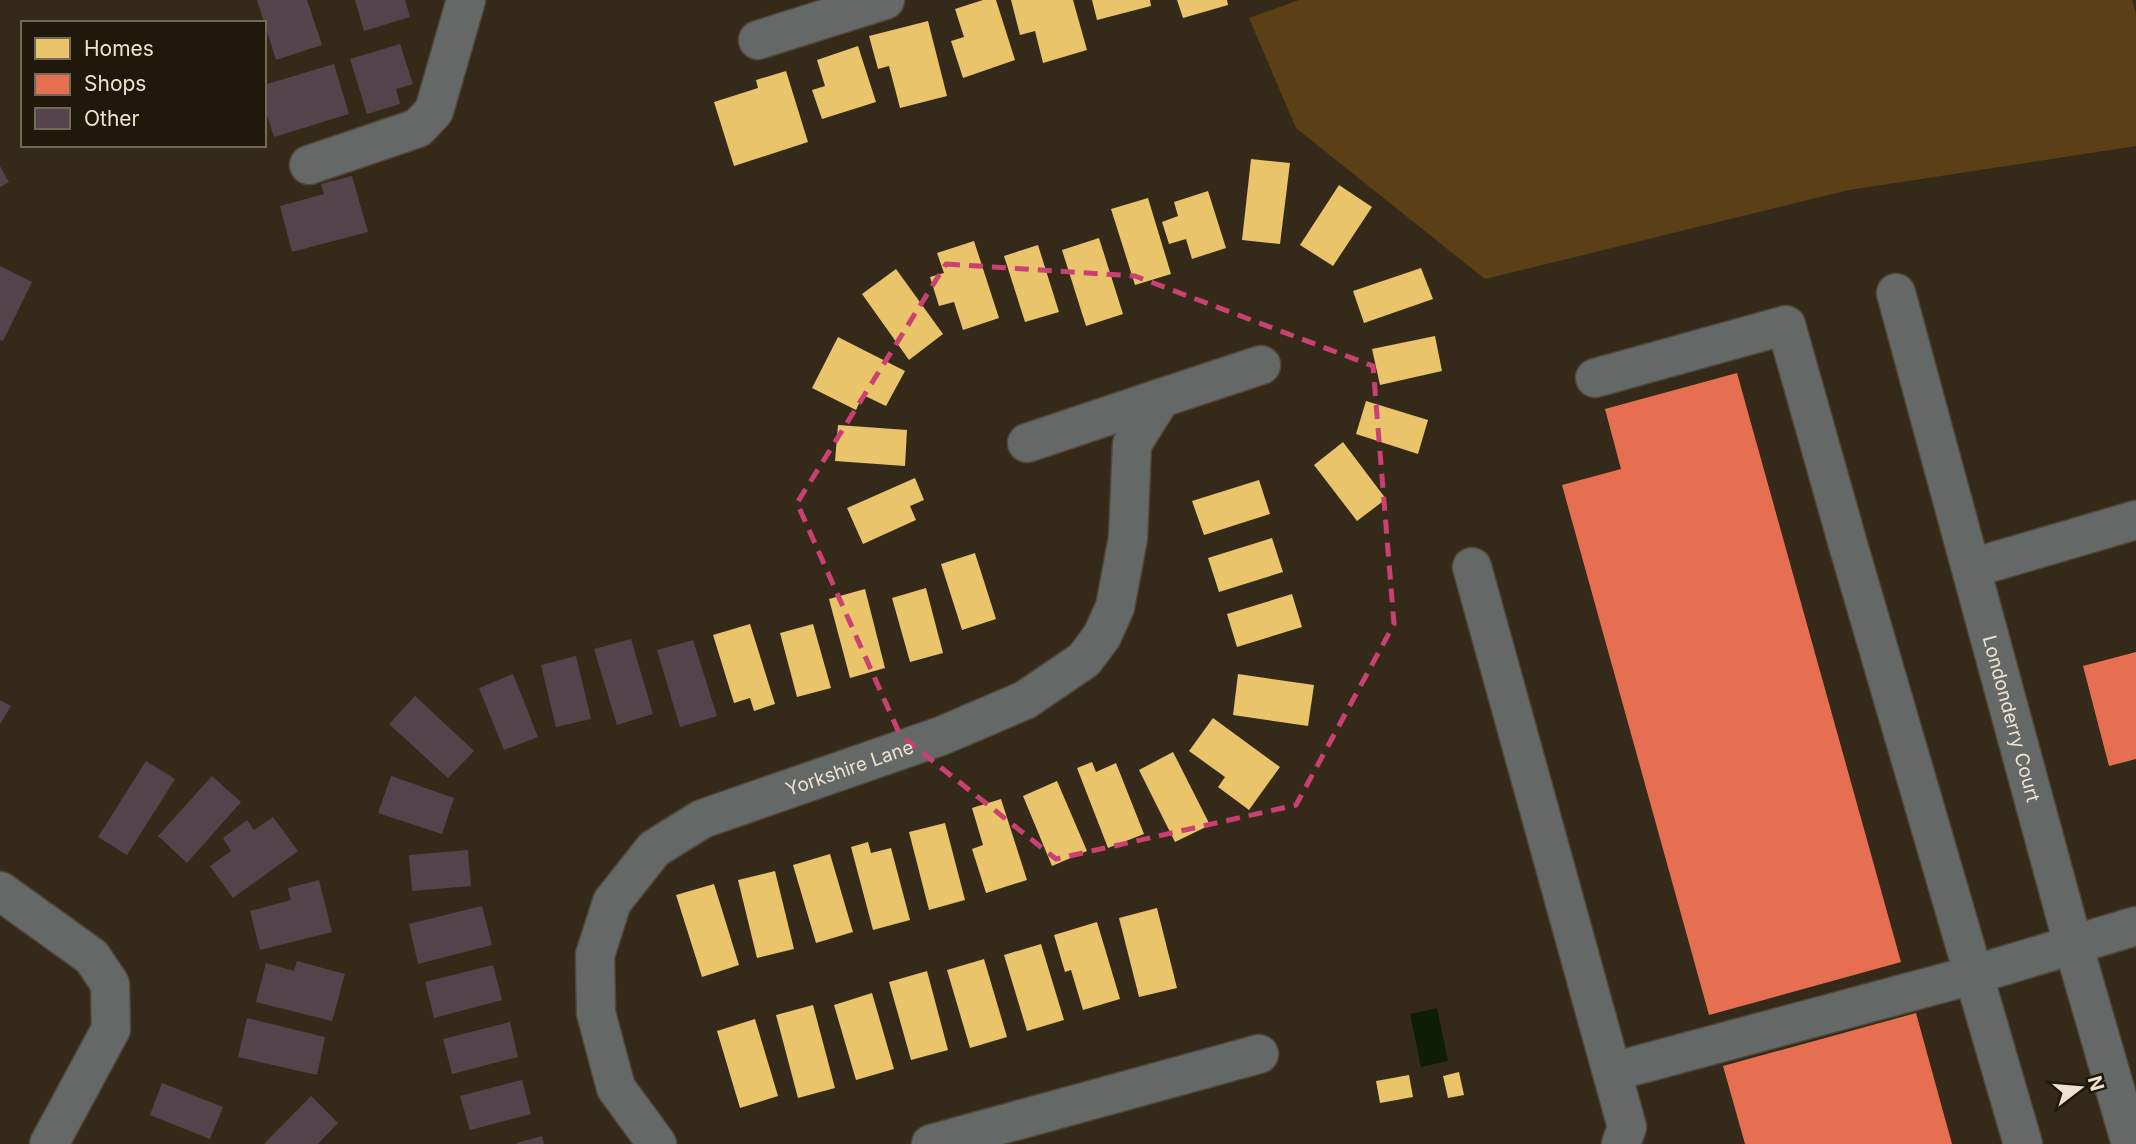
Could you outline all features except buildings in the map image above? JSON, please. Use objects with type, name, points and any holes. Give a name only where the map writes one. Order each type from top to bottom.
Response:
[{"type":"street","points":[[309,165],[418,128],[434,111],[466,0]]},
{"type":"street","points":[[758,40],[885,0]]},
{"type":"street","name":"Londonderry Court","points":[[1896,293],[2073,944],[2131,1144]]},
{"type":"street","points":[[1595,378],[1786,325],[2023,1144]]},
{"type":"street","points":[[1027,443],[1261,365]]},
{"type":"street","name":"Yorkshire Lane","points":[[657,1144],[616,1088],[596,1013],[595,955],[612,902],[654,849],[702,819],[941,736],[1025,700],[1084,660],[1102,636],[1115,607],[1129,538],[1132,444],[1161,398]]},
{"type":"street","points":[[1972,568],[2136,520]]},
{"type":"street","points":[[1472,567],[1612,1072],[1626,1138]]},
{"type":"street","points":[[0,891],[92,957],[110,984],[111,1029],[49,1144]]},
{"type":"street","points":[[1612,1072],[1973,975],[2136,926]]},
{"type":"street","points":[[937,1143],[1259,1054]]},
{"type":"highlighted area","points":[[946,264],[1135,276],[1373,366],[1394,624],[1296,805],[1056,859],[900,735],[797,503]]},
{"type":"shaded area","points":[[1299,0],[2132,0],[2136,13],[2136,146],[1849,190],[1485,279],[1296,128],[1249,18]]},
{"type":"shaded area","points":[[1437,1008],[1448,1061],[1421,1067],[1410,1014]]}]
